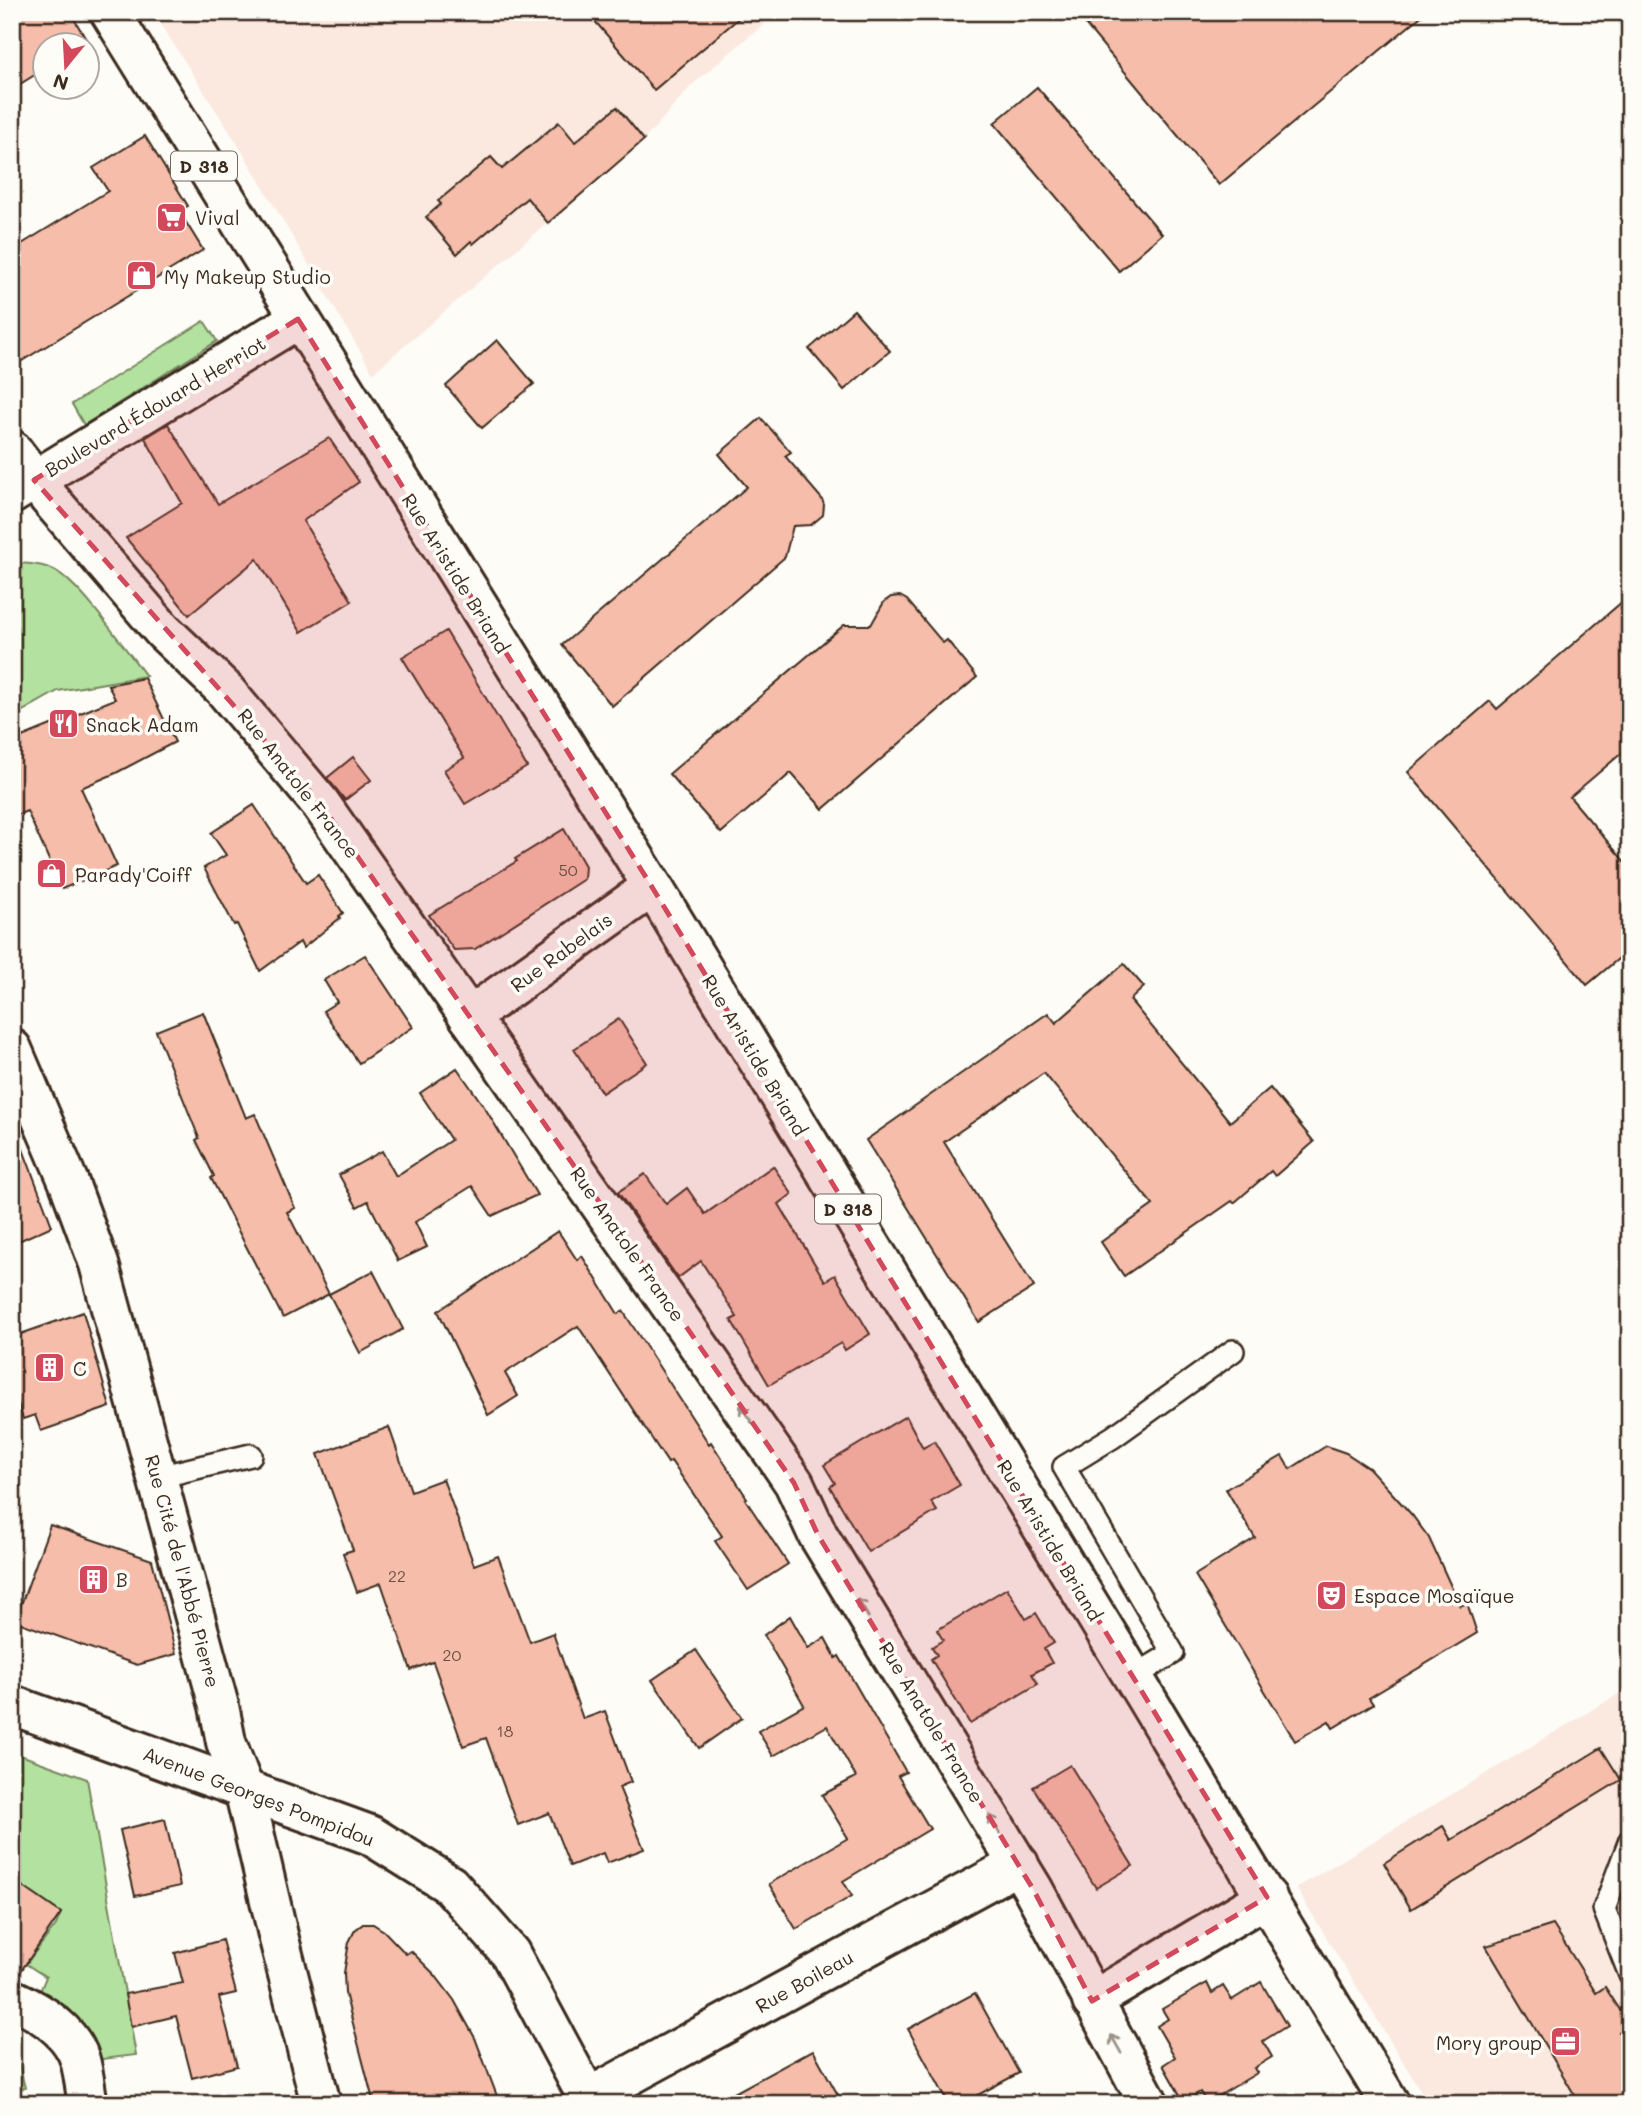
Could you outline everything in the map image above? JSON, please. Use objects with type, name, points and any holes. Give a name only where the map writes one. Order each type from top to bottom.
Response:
[{"type":"street","name":"Rue Aristide Briand","points":[[110,12],[652,887],[1391,2104]]},
{"type":"street","name":"Boulevard Édouard Herriot","points":[[20,475],[298,319]]},
{"type":"street","name":"Rue Anatole France","points":[[20,475],[163,631],[223,688],[320,803],[793,1483],[818,1535],[1019,1864],[1149,2104]]},
{"type":"street","name":"Rue Rabelais","points":[[470,1017],[652,887]]},
{"type":"street","name":"Rue Cité de l'Abbé Pierre","points":[[12,1049],[69,1183],[99,1264],[219,1706],[226,1742],[243,1789],[321,2104]]},
{"type":"street","name":"Avenue Georges Pompidou","points":[[12,1705],[370,1835],[450,1885],[510,1953],[590,2101]]},
{"type":"street","name":"Rue Boileau","points":[[590,2101],[1019,1864]]},
{"type":"street","points":[[1092,2001],[1267,1897]]},
{"type":"street","points":[[12,1999],[63,2031],[79,2058],[88,2104]]},
{"type":"lane","points":[[1133,1676],[1173,1653],[1064,1467],[1113,1437],[1233,1351]]},
{"type":"lane","points":[[158,1477],[251,1455]]},
{"type":"lane","points":[[1630,1840],[1627,1841],[1604,1909],[1630,1975]]},
{"type":"highlighted area","points":[[298,319],[652,887],[1267,1897],[1092,2001],[1033,1889],[818,1535],[794,1483],[665,1296],[320,803],[34,480]]},
{"type":"shaded area","points":[[153,12],[778,12],[693,84],[644,140],[373,373],[240,148]]},
{"type":"shaded area","points":[[1630,1687],[1630,2104],[1429,2104],[1296,1888]]},
{"type":"green space","points":[[204,321],[217,341],[84,425],[72,404]]},
{"type":"green space","points":[[12,563],[44,566],[65,578],[103,618],[146,676],[58,691],[12,717]]},
{"type":"green space","points":[[12,1752],[87,1779],[136,2055],[95,2060],[39,1994],[46,1977],[26,1964],[56,1925],[61,1913],[12,1879]]},
{"type":"green space","points":[[12,2061],[19,2064],[25,2088],[12,2090]]},
{"type":"building","points":[[12,12],[70,12],[82,32],[32,32],[32,77],[12,89]]},
{"type":"building","points":[[587,12],[746,12],[654,90]]},
{"type":"building","points":[[1075,12],[1426,12],[1219,185]]},
{"type":"building","points":[[1037,87],[1162,234],[1119,271],[994,123]]},
{"type":"building","points":[[617,107],[644,140],[548,223],[527,198],[473,244],[471,241],[457,254],[426,217],[441,204],[438,201],[491,157],[502,169],[559,122],[575,142]]},
{"type":"building","points":[[145,136],[188,206],[179,211],[203,250],[12,367],[12,250],[108,191],[93,168]]},
{"type":"building","points":[[854,310],[890,351],[844,390],[809,349]]},
{"type":"building","points":[[497,340],[534,384],[482,428],[446,386]]},
{"type":"building","points":[[761,418],[791,452],[785,456],[822,499],[823,515],[811,525],[793,526],[785,557],[612,706],[562,645],[747,487],[719,454]]},
{"type":"building","points":[[168,424],[218,504],[329,438],[359,482],[303,521],[352,601],[301,632],[257,559],[189,615],[126,538],[182,503],[145,438]]},
{"type":"building","points":[[1630,595],[1630,746],[1570,797],[1630,868],[1630,949],[1587,985],[1408,772],[1490,701],[1497,709]]},
{"type":"building","points":[[900,596],[907,600],[943,643],[947,640],[977,677],[823,809],[791,773],[721,833],[669,774],[844,625],[871,625],[884,602],[891,597]]},
{"type":"building","points":[[446,631],[527,767],[465,804],[444,770],[464,758],[402,657]]},
{"type":"building","points":[[144,678],[175,742],[81,788],[117,866],[62,889],[27,811],[12,817],[12,741],[115,699],[108,685]]},
{"type":"building","points":[[353,757],[371,780],[345,800],[327,778]]},
{"type":"building","points":[[254,805],[306,883],[318,875],[343,913],[303,948],[300,942],[260,971],[237,924],[234,925],[204,868],[226,855],[211,833]]},
{"type":"building","points":[[564,829],[585,866],[584,879],[475,949],[454,950],[429,915]]},
{"type":"building","points":[[365,955],[413,1027],[359,1063],[323,1011],[337,1002],[324,980]]},
{"type":"building","points":[[1124,964],[1144,987],[1130,1000],[1230,1122],[1270,1088],[1314,1142],[1275,1176],[1271,1171],[1234,1203],[1232,1201],[1124,1276],[1101,1242],[1153,1205],[1044,1073],[944,1142],[1034,1287],[979,1322],[866,1140],[1048,1013],[1056,1023]]},
{"type":"building","points":[[203,1012],[246,1118],[255,1114],[295,1208],[287,1212],[329,1294],[283,1318],[211,1178],[214,1176],[196,1140],[199,1138],[156,1031]]},
{"type":"building","points":[[619,1019],[647,1063],[602,1093],[574,1049]]},
{"type":"building","points":[[457,1068],[485,1108],[537,1195],[492,1216],[472,1186],[415,1222],[427,1247],[398,1261],[368,1201],[357,1207],[339,1175],[382,1151],[396,1176],[451,1140],[420,1093]]},
{"type":"building","points":[[15,1128],[52,1226],[12,1244],[12,1129]]},
{"type":"building","points":[[773,1166],[792,1194],[779,1204],[825,1281],[835,1275],[870,1334],[845,1350],[841,1343],[769,1385],[731,1320],[737,1317],[701,1261],[678,1278],[618,1192],[645,1174],[666,1204],[687,1188],[705,1214]]},
{"type":"building","points":[[558,1231],[577,1260],[582,1256],[618,1314],[623,1311],[709,1444],[711,1442],[788,1564],[748,1590],[715,1541],[722,1536],[671,1461],[668,1463],[578,1326],[505,1373],[518,1396],[488,1415],[438,1311]]},
{"type":"building","points":[[373,1271],[403,1329],[360,1353],[329,1294]]},
{"type":"building","name":"C","points":[[83,1312],[110,1407],[41,1431],[35,1415],[23,1419],[12,1385],[12,1337]]},
{"type":"building","points":[[906,1416],[923,1448],[934,1441],[960,1485],[931,1502],[937,1511],[868,1552],[830,1487],[835,1483],[824,1465]]},
{"type":"building","points":[[389,1427],[411,1491],[443,1479],[474,1565],[498,1556],[530,1642],[553,1633],[583,1719],[605,1711],[631,1782],[619,1787],[644,1849],[607,1863],[603,1853],[570,1866],[549,1813],[518,1825],[486,1738],[463,1746],[433,1662],[411,1670],[381,1583],[357,1592],[343,1553],[353,1550],[318,1454]]},
{"type":"building","name":"Espace Mosaïque","points":[[1326,1446],[1346,1453],[1369,1468],[1412,1515],[1429,1538],[1460,1606],[1467,1603],[1477,1633],[1369,1698],[1373,1704],[1333,1728],[1329,1721],[1295,1741],[1195,1575],[1255,1538],[1226,1489],[1282,1456],[1290,1469]]},
{"type":"building","name":"B","points":[[50,1525],[152,1560],[176,1654],[137,1665],[15,1621]]},
{"type":"building","points":[[1007,1588],[1026,1619],[1036,1613],[1054,1643],[1044,1649],[1052,1663],[1032,1674],[1038,1684],[970,1724],[931,1659],[937,1655],[932,1647],[943,1640],[937,1630]]},
{"type":"building","points":[[790,1616],[808,1648],[825,1638],[836,1658],[839,1656],[906,1772],[898,1776],[930,1829],[843,1881],[852,1896],[796,1929],[769,1884],[848,1838],[822,1795],[856,1777],[827,1726],[773,1756],[758,1731],[804,1705],[764,1635]]},
{"type":"building","points":[[696,1650],[742,1718],[699,1748],[652,1680]]},
{"type":"building","points":[[1601,1748],[1621,1780],[1411,1909],[1384,1863],[1443,1826],[1451,1840]]},
{"type":"building","points":[[1070,1765],[1133,1866],[1096,1888],[1033,1787]]},
{"type":"building","points":[[165,1819],[180,1886],[135,1896],[120,1830]]},
{"type":"building","points":[[12,1879],[61,1913],[16,1978],[12,1977]]},
{"type":"building","points":[[363,1924],[373,1924],[384,1931],[406,1954],[411,1951],[435,1975],[454,2000],[475,2038],[500,2104],[374,2104],[345,1993],[344,1973],[349,1942],[355,1930]]},
{"type":"building","points":[[1553,1925],[1596,1993],[1605,1987],[1629,2024],[1619,2032],[1630,2050],[1630,2104],[1580,2104],[1486,1946]]},
{"type":"building","points":[[222,1940],[236,1993],[219,1997],[237,2066],[192,2078],[176,2016],[131,2027],[125,1994],[183,1983],[175,1953]]},
{"type":"building","points":[[1261,1982],[1287,2026],[1263,2041],[1272,2057],[1254,2068],[1257,2073],[1207,2103],[1200,2092],[1184,2102],[1163,2065],[1175,2057],[1157,2026],[1168,2019],[1162,2009],[1207,1983],[1212,1993],[1223,1986],[1232,2000]]},
{"type":"building","points":[[975,1993],[1019,2073],[961,2104],[949,2104],[908,2029]]},
{"type":"building","points":[[813,2050],[843,2104],[714,2104]]},
{"type":"place","name":"Vival","points":[[172,217]]},
{"type":"place","name":"My Makeup Studio","points":[[141,276]]},
{"type":"place","name":"Snack Adam","points":[[63,724]]},
{"type":"place","name":"Parady'Coiff","points":[[52,874]]},
{"type":"place","name":"C","points":[[50,1368]]},
{"type":"place","name":"B","points":[[93,1579]]},
{"type":"place","name":"Espace Mosaïque","points":[[1331,1595]]},
{"type":"place","name":"Mory group","points":[[1565,2042]]}]
